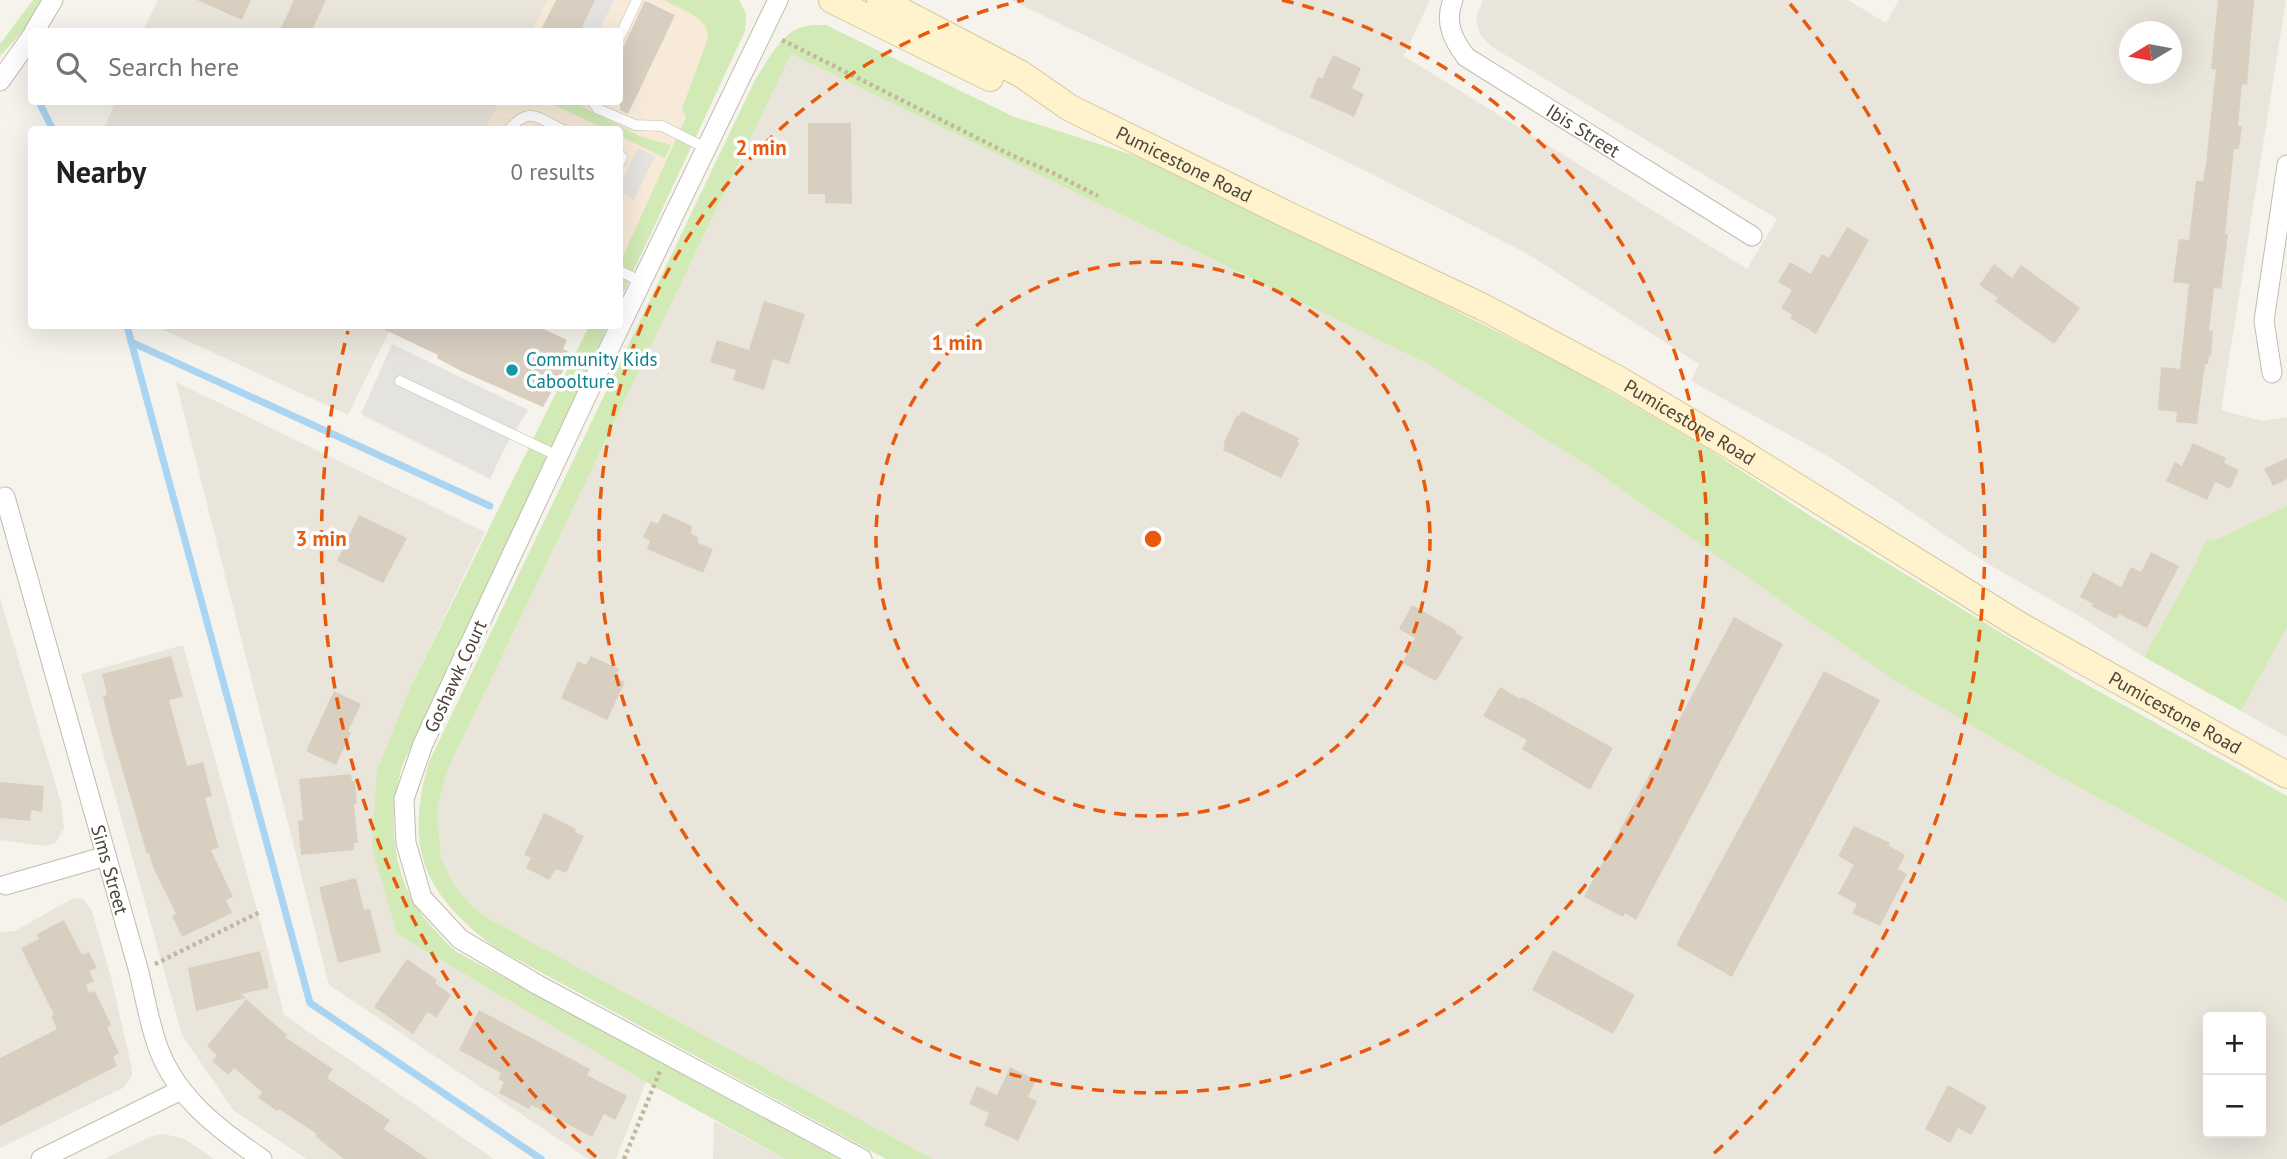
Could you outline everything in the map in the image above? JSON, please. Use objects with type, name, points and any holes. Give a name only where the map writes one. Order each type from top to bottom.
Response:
[{"type":"main road","name":"Pumicestone Road","points":[[832,0],[1020,93],[1070,108]]},
{"type":"main road","name":"Pumicestone Road","points":[[880,0],[1020,74],[1070,108],[1483,307],[1616,378],[1736,449],[2019,625],[2287,775]]},
{"type":"street","points":[[37,28],[53,0]]},
{"type":"street","name":"Goshawk Court","points":[[623,321],[778,0]]},
{"type":"street","name":"Ibis Street","points":[[1453,0],[1449,17],[1450,29],[1456,44],[1466,57],[1752,236]]},
{"type":"street","points":[[0,81],[28,41]]},
{"type":"street","points":[[2272,373],[2264,321],[2287,165]]},
{"type":"street","name":"Goshawk Court","points":[[619,329],[423,744],[404,799],[406,843],[422,898],[460,939],[538,985],[862,1159]]},
{"type":"street","name":"Sims Street","points":[[5,497],[139,972],[154,1037],[181,1090],[200,1112],[262,1159]]},
{"type":"street","points":[[6,885],[106,856]]},
{"type":"street","points":[[41,1159],[181,1090]]},
{"type":"lane","points":[[623,30],[637,0]]},
{"type":"lane","points":[[595,105],[598,109],[635,125],[662,126],[706,148]]},
{"type":"lane","points":[[512,126],[525,114],[555,126]]},
{"type":"lane","points":[[623,272],[642,282]]},
{"type":"lane","points":[[400,381],[558,456]]},
{"type":"path","points":[[781,39],[1098,196]]},
{"type":"path","points":[[139,972],[260,912]]},
{"type":"path","points":[[624,1159],[667,1054]]},
{"type":"shaded area","points":[[158,0],[548,0],[534,28],[144,28]]},
{"type":"shaded area","points":[[548,0],[677,0],[712,18],[704,74],[623,257],[623,126],[488,126],[498,105],[623,105],[623,28],[534,28]]},
{"type":"shaded area","points":[[595,0],[614,0],[600,28],[582,28]]},
{"type":"shaded area","points":[[1011,0],[1430,0],[1404,56],[1747,269],[1777,219],[1492,47],[1481,36],[1476,18],[1483,0],[1848,0],[1886,23],[1899,0],[2286,0],[2221,410],[2262,421],[2287,417],[2287,506],[2213,541],[2207,539],[2144,657],[2076,614],[1988,564],[1833,459],[1691,381],[1699,364],[1526,253],[1370,173]]},
{"type":"shaded area","points":[[791,54],[1428,364],[1588,466],[1894,680],[2053,773],[2287,901],[2287,1159],[933,1159],[489,919],[472,906],[455,886],[441,858],[437,810],[447,771]]},
{"type":"shaded area","points":[[114,105],[498,105],[487,126],[105,126]]},
{"type":"shaded area","points":[[638,148],[655,156],[634,200],[623,194],[623,180]]},
{"type":"shaded area","points":[[162,329],[391,329],[348,415]]},
{"type":"shaded area","points":[[392,344],[528,410],[490,479],[361,414]]},
{"type":"shaded area","points":[[176,382],[485,532],[410,688],[377,770],[397,934],[646,1082],[616,1159],[588,1159],[329,985]]},
{"type":"shaded area","points":[[0,598],[61,803],[64,828],[56,842],[46,846],[0,840]]},
{"type":"shaded area","points":[[2287,627],[2287,737],[2241,711]]},
{"type":"shaded area","points":[[183,645],[284,1015],[494,1159],[306,1159],[233,1110],[182,1035],[81,674]]},
{"type":"shaded area","points":[[73,898],[83,899],[92,911],[111,977],[132,1076],[123,1088],[0,1148],[0,932],[15,931]]},
{"type":"shaded area","points":[[714,1121],[786,1159],[713,1159]]},
{"type":"shaded area","points":[[164,1134],[185,1139],[214,1159],[104,1159],[152,1136]]},
{"type":"green space","points":[[33,0],[45,0],[32,21],[0,56],[0,44]]},
{"type":"green space","points":[[664,0],[739,0],[746,14],[745,31],[623,294],[623,256],[686,117],[682,109],[708,38],[703,24],[692,14]]},
{"type":"green space","points":[[826,25],[1012,116],[1139,157],[1575,371],[1705,447],[1812,517],[2073,677],[2287,796],[2287,901],[2053,773],[1894,680],[1588,466],[1428,364],[791,54],[447,771],[437,810],[441,858],[455,886],[472,906],[489,919],[933,1159],[886,1159],[496,948],[452,909],[426,868],[420,846],[419,821],[429,762],[755,80],[787,35],[800,28]]},
{"type":"green space","points":[[554,105],[579,105],[620,126],[599,126]]},
{"type":"green space","points":[[623,127],[642,137],[671,145],[665,158],[623,137]]},
{"type":"green space","points":[[588,329],[607,329],[402,766],[394,819],[396,854],[401,872],[419,911],[455,951],[839,1159],[786,1159],[646,1082],[397,934],[372,848],[377,770],[410,688]]},
{"type":"green space","points":[[2287,506],[2287,627],[2241,711],[2144,657],[2207,538],[2213,541]]},
{"type":"building","points":[[197,0],[251,0],[242,20]]},
{"type":"building","points":[[294,0],[326,0],[313,28],[281,28]]},
{"type":"building","points":[[556,0],[595,0],[582,28],[542,28]]},
{"type":"building","points":[[2218,0],[2254,0],[2247,85],[2242,84],[2239,149],[2234,149],[2221,289],[2214,288],[2209,330],[2213,331],[2211,355],[2208,364],[2205,364],[2197,424],[2176,422],[2177,412],[2158,410],[2161,367],[2180,369],[2189,284],[2173,282],[2179,239],[2189,240],[2196,181],[2203,181],[2206,163],[2216,69],[2211,69]]},
{"type":"building","points":[[645,1],[675,15],[628,114],[620,110],[620,105],[623,105],[623,48]]},
{"type":"building","points":[[1333,55],[1361,68],[1352,88],[1364,94],[1354,117],[1310,97],[1318,77],[1322,79]]},
{"type":"building","points":[[808,123],[851,123],[852,204],[825,203],[825,194],[808,194]]},
{"type":"building","points":[[1847,227],[1869,240],[1816,334],[1790,318],[1792,315],[1781,308],[1792,290],[1778,282],[1790,262],[1811,274],[1822,254],[1829,258]]},
{"type":"building","points":[[1994,264],[2012,278],[2021,265],[2080,308],[2054,344],[1995,301],[1998,298],[1979,285]]},
{"type":"building","points":[[764,301],[805,314],[789,364],[773,359],[764,390],[733,380],[736,370],[710,362],[717,340],[749,350]]},
{"type":"building","name":"Community Kids Caboolture","points":[[383,329],[543,329],[567,340],[563,349],[568,351],[561,368],[564,369],[543,407],[461,371],[437,358],[438,355]]},
{"type":"building","points":[[1242,411],[1299,438],[1297,442],[1300,442],[1281,478],[1223,450],[1223,444],[1237,415]]},
{"type":"building","points":[[2193,443],[2226,458],[2224,463],[2239,470],[2230,489],[2215,482],[2207,500],[2166,481],[2175,462],[2182,466]]},
{"type":"building","points":[[2287,458],[2287,479],[2273,486],[2264,469]]},
{"type":"building","points":[[663,513],[692,526],[691,534],[698,537],[698,543],[713,549],[703,573],[647,549],[650,541],[643,537],[651,521],[658,524]]},
{"type":"building","points":[[359,515],[407,538],[383,583],[337,561]]},
{"type":"building","points":[[2151,552],[2179,566],[2147,628],[2119,614],[2116,619],[2080,597],[2093,572],[2121,587],[2131,567],[2141,572]]},
{"type":"building","points":[[1412,605],[1463,637],[1436,681],[1402,663],[1415,638],[1399,629]]},
{"type":"building","points":[[1734,617],[1783,644],[1636,920],[1625,913],[1623,917],[1584,897]]},
{"type":"building","points":[[171,656],[183,697],[169,700],[187,766],[203,762],[212,796],[205,798],[219,848],[211,850],[233,897],[226,900],[232,913],[182,937],[172,916],[176,914],[149,853],[147,854],[111,731],[103,696],[107,695],[102,674]]},
{"type":"building","points":[[591,656],[619,669],[615,677],[625,682],[607,720],[561,698],[578,661],[586,665]]},
{"type":"building","points":[[1824,671],[1880,700],[1732,977],[1676,945]]},
{"type":"building","points":[[1500,687],[1613,748],[1590,790],[1522,749],[1527,740],[1483,716]]},
{"type":"building","points":[[334,691],[361,704],[336,765],[306,751]]},
{"type":"building","points":[[351,774],[352,781],[355,781],[357,804],[354,804],[358,843],[354,843],[354,850],[301,855],[298,821],[303,820],[299,779]]},
{"type":"building","points":[[0,782],[44,786],[42,812],[31,810],[30,821],[0,818]]},
{"type":"building","points":[[544,813],[584,836],[566,873],[556,869],[549,880],[526,868],[531,858],[524,855]]},
{"type":"building","points":[[1854,826],[1890,843],[1889,846],[1905,855],[1898,869],[1907,874],[1880,926],[1852,913],[1857,904],[1838,894],[1854,865],[1838,856]]},
{"type":"building","points":[[356,878],[364,910],[370,909],[381,952],[338,963],[319,887]]},
{"type":"building","points":[[64,920],[82,955],[89,952],[97,968],[89,971],[94,981],[86,985],[89,993],[95,991],[111,1025],[107,1027],[119,1053],[113,1057],[117,1066],[0,1126],[0,1058],[57,1029],[51,1016],[54,1015],[21,948],[39,939],[37,934]]},
{"type":"building","points":[[1553,950],[1635,995],[1613,1034],[1532,990]]},
{"type":"building","points":[[260,951],[269,988],[241,994],[246,998],[196,1011],[188,968]]},
{"type":"building","points":[[407,959],[437,980],[435,983],[451,995],[436,1018],[428,1012],[413,1034],[374,1007]]},
{"type":"building","points":[[246,999],[287,1035],[285,1037],[333,1069],[327,1078],[390,1120],[384,1129],[428,1159],[344,1159],[315,1136],[317,1134],[258,1098],[262,1092],[234,1068],[228,1075],[212,1061],[217,1055],[207,1046]]},
{"type":"building","points":[[479,1010],[590,1069],[587,1075],[627,1096],[615,1120],[604,1114],[592,1137],[532,1105],[529,1109],[499,1093],[504,1082],[498,1079],[501,1073],[459,1050]]},
{"type":"building","points":[[1010,1067],[1036,1080],[1028,1097],[1037,1101],[1018,1141],[984,1125],[989,1113],[969,1104],[977,1086],[997,1095]]},
{"type":"building","points":[[1948,1085],[1987,1107],[1971,1135],[1958,1128],[1950,1143],[1925,1129]]},
{"type":"waterway","points":[[40,105],[51,126]]},
{"type":"waterway","points":[[128,329],[310,1003],[541,1159]]},
{"type":"waterway","points":[[131,342],[490,506]]},
{"type":"place","name":"Community Kids Caboolture","points":[[512,370]]}]
